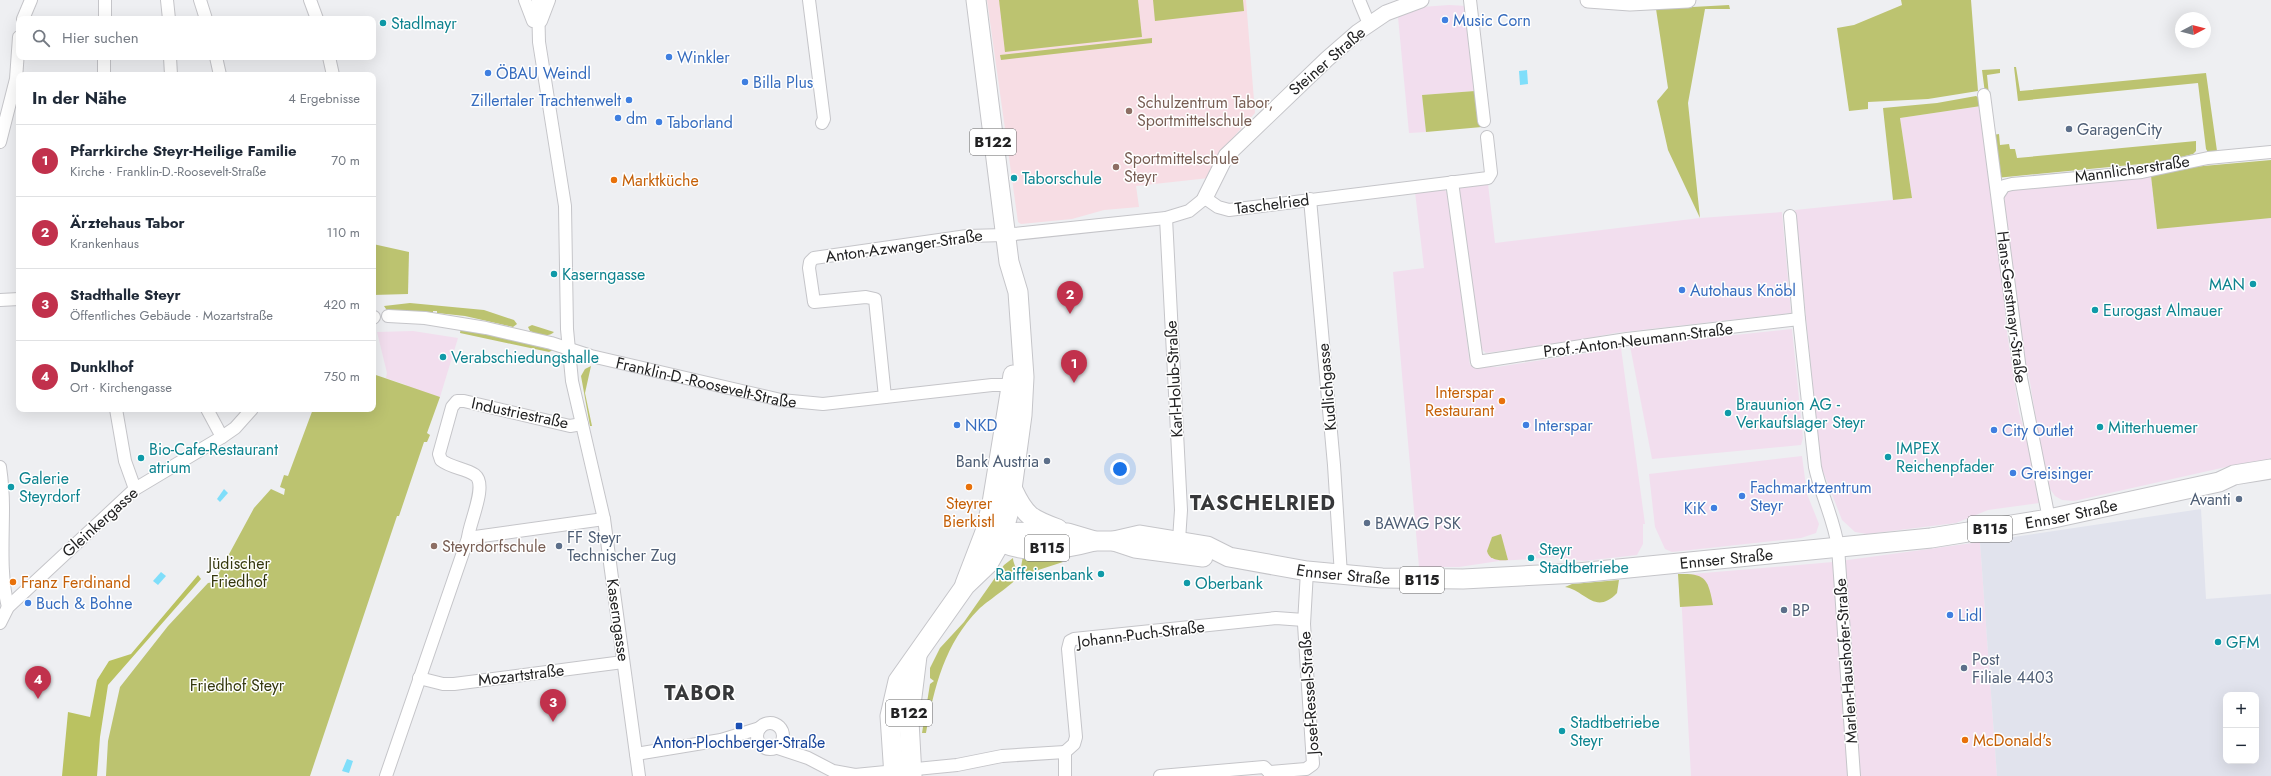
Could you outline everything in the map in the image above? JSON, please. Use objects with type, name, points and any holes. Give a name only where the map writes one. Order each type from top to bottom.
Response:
[{"type":"main road","name":"B122","points":[[903,773],[890,734],[893,698],[898,681],[917,656],[936,625],[965,586],[988,564],[996,536],[1013,490],[1022,415],[1024,376],[1018,292],[1009,262],[1005,235],[976,0]]},
{"type":"main road","name":"B122","points":[[996,536],[992,503],[1012,385],[1012,340],[1006,294],[1009,262]]},
{"type":"main road","name":"Ennser Straße","points":[[996,536],[1068,533],[1135,548],[1204,557],[1229,557],[1307,571],[1342,575],[1430,580],[1485,578],[1578,573],[1950,535],[2049,519],[2219,482],[2234,475],[2271,469]]},
{"type":"main road","name":"Ennser Straße","points":[[2219,482],[2235,484],[2271,480]]},
{"type":"main road","points":[[1013,490],[1020,506],[1028,516],[1068,533]]},
{"type":"main road","name":"Ennser Straße","points":[[996,536],[1019,549],[1042,549],[1069,547],[1140,535],[1179,540],[1207,546],[1229,557]]},
{"type":"street","points":[[24,16],[31,0]]},
{"type":"street","points":[[105,0],[105,16]]},
{"type":"street","points":[[167,0],[169,16]]},
{"type":"street","points":[[200,0],[205,16]]},
{"type":"street","points":[[310,0],[316,16]]},
{"type":"street","name":"Kaserngasse","points":[[526,0],[538,38],[565,206],[569,348],[572,381],[604,519],[639,776]]},
{"type":"street","name":"Kaserngasse","points":[[538,0],[538,38]]},
{"type":"street","name":"Kaserngasse","points":[[538,38],[546,6],[549,0]]},
{"type":"street","points":[[810,0],[824,119],[822,123]]},
{"type":"street","points":[[1359,0],[1362,11],[1369,24]]},
{"type":"street","name":"Steiner Straße","points":[[1205,198],[1226,156],[1327,59],[1369,24],[1399,7],[1421,0]]},
{"type":"street","points":[[1470,0],[1484,121]]},
{"type":"street","points":[[1588,0],[1630,2],[1688,0]]},
{"type":"street","points":[[16,72],[17,60]]},
{"type":"street","points":[[104,60],[104,72]]},
{"type":"street","points":[[170,60],[171,72]]},
{"type":"street","points":[[217,60],[219,72]]},
{"type":"street","points":[[330,60],[332,72]]},
{"type":"street","points":[[0,142],[16,79]]},
{"type":"street","name":"Hans-Gerstmayr-Straße","points":[[1984,94],[1993,176],[1998,195],[2020,378],[2049,519]]},
{"type":"street","name":"Taschelried","points":[[1205,198],[1218,207],[1229,210],[1490,176],[1487,137]]},
{"type":"street","name":"Mannlicherstraße","points":[[1998,195],[2004,186],[2012,184],[2142,172],[2208,158],[2271,152]]},
{"type":"street","name":"Prof.-Anton-Neumann-Straße","points":[[1452,182],[1477,362],[1627,338],[1799,319]]},
{"type":"street","points":[[1005,235],[1166,218],[1189,211],[1205,198]]},
{"type":"street","name":"Kudlichgasse","points":[[1310,199],[1342,575]]},
{"type":"street","points":[[1790,216],[1799,319],[1815,467],[1818,482],[1836,528],[1838,547]]},
{"type":"street","name":"Karl-Holub-Straße","points":[[1166,218],[1181,520],[1179,540]]},
{"type":"street","name":"Anton-Azwanger-Straße","points":[[885,397],[874,297],[814,302],[810,262],[814,258],[829,255],[967,236],[1005,235]]},
{"type":"street","points":[[0,300],[16,299]]},
{"type":"street","name":"Franklin-D.-Roosevelt-Straße","points":[[388,316],[425,318],[469,324],[569,348],[591,356],[781,400],[823,404],[992,385],[1012,385]]},
{"type":"street","name":"Industriestraße","points":[[386,776],[468,538],[469,527],[481,490],[481,483],[474,475],[444,462],[439,454],[452,407],[457,401],[464,401],[570,426],[582,424]]},
{"type":"street","points":[[117,412],[125,461],[135,489]]},
{"type":"street","points":[[209,412],[222,437]]},
{"type":"street","name":"Gleinkergasse","points":[[8,607],[135,489],[222,437],[235,428],[249,412]]},
{"type":"street","points":[[0,467],[4,508],[1,576],[4,596],[8,607],[0,624]]},
{"type":"street","points":[[468,538],[604,519]]},
{"type":"street","name":"Marlen-Haushofer-Straße","points":[[1838,547],[1854,776]]},
{"type":"street","name":"Josef-Ressel-Straße","points":[[1269,774],[1306,769],[1313,764],[1304,620],[1307,571]]},
{"type":"street","name":"Johann-Puch-Straße","points":[[1065,752],[1074,744],[1076,737],[1068,649],[1070,641],[1074,639],[1276,618],[1304,620]]},
{"type":"street","name":"Mozartstraße","points":[[419,678],[443,684],[454,684],[623,662]]},
{"type":"street","points":[[636,754],[721,740],[760,728],[770,723],[781,728],[784,734],[808,758]]},
{"type":"street","points":[[760,728],[757,737],[758,742],[765,749],[778,748],[808,758],[840,774],[855,775],[903,773],[957,765],[1002,756],[1065,752],[1065,776]]},
{"type":"street","points":[[778,748],[784,739],[784,734]]},
{"type":"street","points":[[721,740],[758,742]]},
{"type":"street","points":[[1160,776],[1264,767],[1269,774]]},
{"type":"shaded area","name":"Schulzentrum Tabor, Sportmittelschule","points":[[987,0],[1246,0],[1255,113],[1221,151],[1209,178],[1136,186],[1139,207],[1104,210],[1072,219],[1021,224],[1018,222]]},
{"type":"shaded area","points":[[1449,5],[1467,6],[1475,91],[1422,95],[1426,132],[1409,133],[1398,17],[1422,7]]},
{"type":"shaded area","points":[[1981,106],[2007,301],[2005,319],[2019,412],[2027,440],[2039,503],[1988,510],[1956,523],[1867,534],[1855,532],[1842,520],[1821,466],[1795,210],[1912,198],[1900,118]]},
{"type":"shaded area","points":[[2151,176],[2157,228],[2271,218],[2271,461],[2226,467],[2074,501],[2062,500],[2055,496],[2050,489],[2041,452],[2030,382],[2024,357],[2007,241],[2004,198],[2008,190]]},
{"type":"shaded area","points":[[1488,184],[1495,243],[1700,218],[1782,212],[1791,313],[1615,333],[1563,343],[1486,353],[1478,346],[1458,187]]},
{"type":"shaded area","points":[[1444,189],[1448,194],[1470,365],[1497,367],[1621,348],[1645,524],[1643,524],[1643,544],[1637,555],[1584,561],[1558,557],[1499,561],[1459,567],[1419,567],[1393,272],[1424,268],[1415,192]]},
{"type":"shaded area","points":[[1792,329],[1803,438],[1801,445],[1652,459],[1630,346]]},
{"type":"shaded area","points":[[413,331],[458,338],[440,397],[406,387],[406,385],[386,378],[387,373],[377,332]]},
{"type":"shaded area","points":[[1802,456],[1807,494],[1819,524],[1816,533],[1801,538],[1672,552],[1665,549],[1655,527],[1649,474]]},
{"type":"shaded area","name":"GFM","points":[[2201,509],[2206,599],[2271,594],[2271,776],[1997,776],[1980,542]]},
{"type":"shaded area","points":[[1980,542],[1997,776],[1691,776],[1680,575],[1833,562]]},
{"type":"green space","points":[[999,0],[1138,0],[1142,37],[1005,52]]},
{"type":"green space","points":[[1153,0],[1243,0],[1244,11],[1155,21]]},
{"type":"green space","points":[[1901,0],[1971,0],[1978,91],[1928,99],[1868,102],[1868,109],[1849,111],[1837,28],[1854,25],[1902,5]]},
{"type":"green space","points":[[1729,5],[1730,9],[1705,9],[1688,103],[1700,218],[1668,150],[1657,101],[1668,88],[1656,9]]},
{"type":"green space","points":[[1469,6],[1482,127],[1426,132],[1422,95],[1475,91]]},
{"type":"green space","points":[[1152,38],[1152,43],[1001,60],[1000,55]]},
{"type":"green space","points":[[2014,67],[2016,67],[2020,91],[2206,73],[2217,151],[2208,152],[2206,149],[2198,83],[2018,101]]},
{"type":"green space","points":[[2000,69],[2000,73],[1987,75],[1993,135],[1999,134],[2000,145],[2009,144],[2010,149],[2015,149],[2017,158],[2196,141],[2196,151],[2193,154],[2162,162],[1996,178],[1982,70]]},
{"type":"green space","points":[[1976,96],[1979,98],[1981,106],[1900,118],[1912,198],[1893,200],[1883,108],[1937,103]]},
{"type":"green space","points":[[2271,160],[2271,218],[2157,229],[2151,176],[2192,167]]},
{"type":"green space","points":[[376,245],[409,252],[408,294],[376,295]]},
{"type":"green space","points":[[410,303],[484,310],[514,320],[517,324],[513,327],[465,316],[437,313],[437,311],[433,311],[433,313],[388,312],[384,306]]},
{"type":"green space","points":[[532,325],[554,332],[549,335],[542,335],[530,331],[528,327]]},
{"type":"green space","points":[[461,328],[553,350],[549,352],[460,333]]},
{"type":"green space","points":[[591,366],[585,393],[592,426],[590,426],[581,376],[585,369]]},
{"type":"green space","name":"Friedhof Steyr","points":[[376,375],[440,397],[427,433],[430,435],[427,442],[424,442],[399,516],[397,516],[310,776],[106,776],[108,741],[120,687],[168,626],[208,583],[214,582],[254,508],[271,489],[284,495],[285,489],[280,487],[284,475],[288,476],[312,412],[376,412]]},
{"type":"green space","points":[[1501,534],[1508,560],[1492,558],[1487,551],[1492,537]]},
{"type":"green space","points":[[1023,556],[1027,561],[1038,560],[1042,556],[1063,562],[1026,574],[1021,567]]},
{"type":"green space","points":[[1013,558],[1017,571],[1016,579],[979,609],[967,622],[949,651],[937,683],[926,733],[922,733],[930,684],[934,681],[930,678],[930,668],[940,648],[964,622],[1004,565]]},
{"type":"green space","points":[[1678,574],[1695,575],[1704,579],[1709,589],[1713,605],[1680,607]]},
{"type":"green space","points":[[198,575],[201,579],[108,685],[100,737],[97,776],[62,776],[68,712],[90,717],[97,680],[109,661],[131,654]]},
{"type":"green space","points":[[1619,580],[1617,593],[1602,602],[1590,600],[1578,592],[1565,587],[1572,584]]},
{"type":"water","points":[[1527,70],[1528,84],[1520,85],[1519,71]]},
{"type":"water","points":[[224,489],[228,493],[220,502],[217,499]]},
{"type":"water","points":[[161,572],[166,576],[158,585],[153,581]]},
{"type":"water","points":[[347,759],[353,761],[349,773],[342,771]]},
{"type":"place","name":"Music Corn","points":[[1445,20]]},
{"type":"place","name":"Stadlmayr","points":[[383,23]]},
{"type":"place","name":"Winkler","points":[[669,57]]},
{"type":"place","name":"ÖBAU Weindl","points":[[488,73]]},
{"type":"place","name":"Billa Plus","points":[[745,82]]},
{"type":"place","name":"Zillertaler Trachtenwelt","points":[[629,100]]},
{"type":"place","name":"Schulzentrum Tabor, Sportmittelschule","points":[[1129,111]]},
{"type":"place","name":"dm","points":[[618,118]]},
{"type":"place","name":"Taborland","points":[[659,122]]},
{"type":"place","name":"GaragenCity","points":[[2069,129]]},
{"type":"place","name":"Sportmittelschule Steyr","points":[[1116,167]]},
{"type":"place","name":"Taborschule","points":[[1014,178]]},
{"type":"place","name":"Marktküche","points":[[614,180]]},
{"type":"place","name":"Kaserngasse","points":[[554,274]]},
{"type":"place","name":"MAN","points":[[2253,284]]},
{"type":"place","name":"Autohaus Knöbl","points":[[1682,290]]},
{"type":"place","name":"Eurogast Almauer","points":[[2095,310]]},
{"type":"place","name":"Ärztehaus Tabor","points":[[1070,314]]},
{"type":"place","name":"Verabschiedungshalle","points":[[443,357]]},
{"type":"place","name":"Pfarrkirche Steyr-Heilige Familie","points":[[1074,383]]},
{"type":"place","name":"Interspar Restaurant","points":[[1502,401]]},
{"type":"place","name":"Brauunion AG - Verkaufslager Steyr","points":[[1728,413]]},
{"type":"place","name":"NKD","points":[[957,425]]},
{"type":"place","name":"Interspar","points":[[1526,425]]},
{"type":"place","name":"Mitterhuemer","points":[[2100,427]]},
{"type":"place","name":"City Outlet","points":[[1994,430]]},
{"type":"place","name":"IMPEX Reichenpfader","points":[[1888,457]]},
{"type":"place","name":"Bio-Cafe-Restaurant atrium","points":[[141,458]]},
{"type":"place","name":"Bank Austria","points":[[1047,461]]},
{"type":"place","name":"Greisinger","points":[[2013,473]]},
{"type":"place","name":"Galerie Steyrdorf","points":[[11,487]]},
{"type":"place","name":"Steyrer Bierkistl","points":[[969,487]]},
{"type":"place","name":"Fachmarktzentrum Steyr","points":[[1742,496]]},
{"type":"place","name":"Avanti","points":[[2239,499]]},
{"type":"place","name":"KiK","points":[[1714,508]]},
{"type":"place","name":"BAWAG PSK","points":[[1367,523]]},
{"type":"place","name":"Steyrdorfschule","points":[[434,546]]},
{"type":"place","name":"FF Steyr Technischer Zug","points":[[559,546]]},
{"type":"place","name":"Steyr Stadtbetriebe","points":[[1531,558]]},
{"type":"place","name":"Raiffeisenbank","points":[[1101,574]]},
{"type":"place","name":"Franz Ferdinand","points":[[13,582]]},
{"type":"place","name":"Oberbank","points":[[1187,583]]},
{"type":"place","name":"Buch & Bohne","points":[[28,603]]},
{"type":"place","name":"BP","points":[[1784,610]]},
{"type":"place","name":"Lidl","points":[[1950,615]]},
{"type":"place","name":"GFM","points":[[2218,642]]},
{"type":"place","name":"Post Filiale 4403","points":[[1964,668]]},
{"type":"place","name":"Dunklhof","points":[[38,699]]},
{"type":"place","name":"Stadthalle Steyr","points":[[553,722]]},
{"type":"place","name":"Anton-Plochberger-Straße","points":[[739,726]]},
{"type":"place","name":"Stadtbetriebe Steyr","points":[[1562,731]]},
{"type":"place","name":"McDonald's","points":[[1965,740]]},
{"type":"district","name":"TASCHELRIED","points":[[1263,503]]},
{"type":"district","name":"TABOR","points":[[700,693]]},
{"type":"park label","name":"Jüdischer Friedhof","points":[[239,572]]}]
